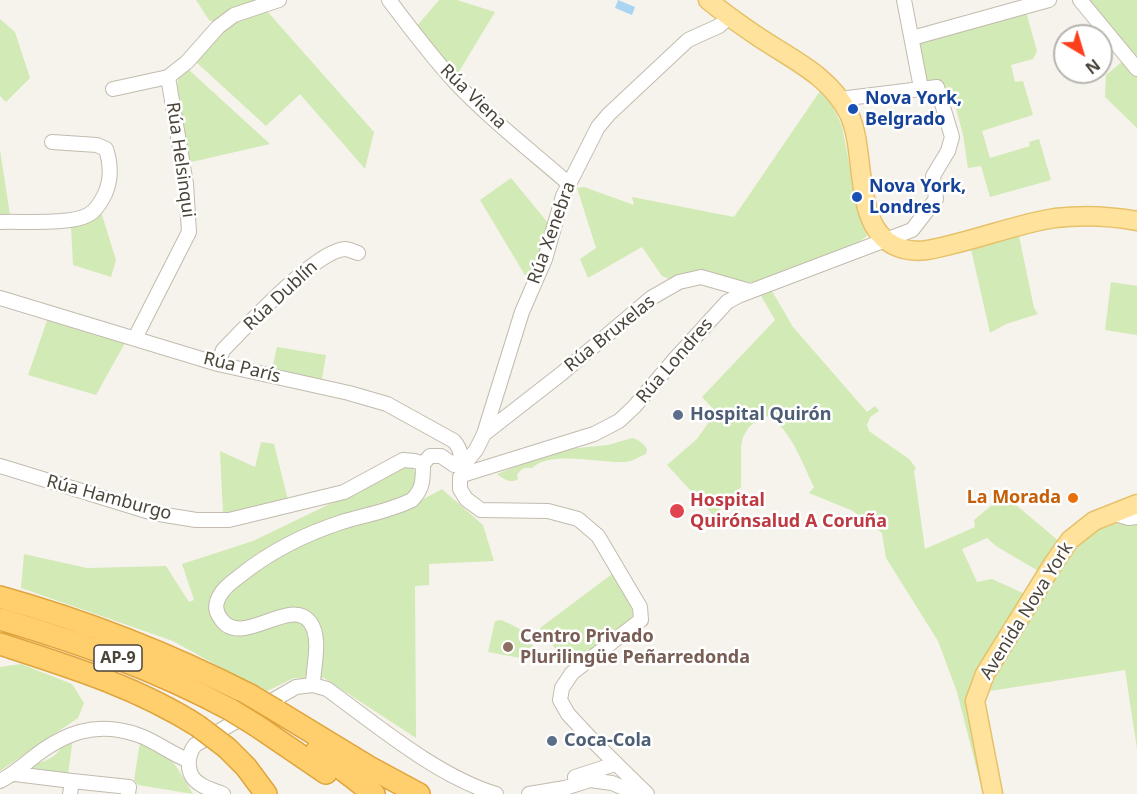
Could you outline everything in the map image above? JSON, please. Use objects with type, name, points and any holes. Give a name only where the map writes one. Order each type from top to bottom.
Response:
[{"type":"highway","name":"AP-9","points":[[0,597],[153,649],[268,718],[418,794]]},
{"type":"highway","name":"AP-9","points":[[0,619],[100,651],[185,685],[241,702]]},
{"type":"highway","points":[[0,644],[133,691],[175,712],[227,748],[246,767],[266,794]]},
{"type":"highway","name":"AP-9","points":[[268,718],[318,766],[352,794]]},
{"type":"highway","points":[[268,718],[334,762],[374,794]]},
{"type":"main road","points":[[708,0],[729,17],[808,67],[831,88],[849,115],[856,141],[868,213],[876,230],[885,240],[904,250],[931,250],[1054,219],[1094,215],[1137,221]]},
{"type":"main road","name":"Avenida Nova York","points":[[986,755],[975,701],[985,674],[1070,540],[1094,521],[1137,504]]},
{"type":"main road","points":[[986,755],[993,794]]},
{"type":"main road","points":[[986,755],[1003,794]]},
{"type":"street","name":"Rúa Helsinqui","points":[[113,89],[168,77],[187,62],[218,27],[234,15],[279,0]]},
{"type":"street","name":"Rúa Viena","points":[[389,0],[457,84],[499,124],[568,183]]},
{"type":"street","points":[[842,103],[848,98],[921,88],[904,0]]},
{"type":"street","points":[[912,38],[1049,0]]},
{"type":"street","points":[[1080,0],[1137,69]]},
{"type":"street","name":"Rúa Xenebra","points":[[459,470],[476,450],[484,434],[515,331],[545,259],[557,212],[568,183],[598,127],[687,40],[719,26],[729,17]]},
{"type":"street","name":"Rúa Helsinqui","points":[[135,338],[189,232],[186,184],[168,77]]},
{"type":"street","name":"Rúa Londres","points":[[459,470],[594,434],[619,421],[727,302],[750,291],[912,230],[936,199],[933,176],[948,151],[952,136],[937,87],[921,88]]},
{"type":"street","points":[[0,222],[70,220],[88,215],[101,203],[109,184],[109,159],[106,149],[97,145],[52,142]]},
{"type":"street","name":"Rúa Dublín","points":[[218,364],[223,350],[291,283],[325,256],[346,249],[358,253]]},
{"type":"street","name":"Rúa Bruxelas","points":[[484,434],[561,374],[651,298],[679,282],[701,277],[750,291]]},
{"type":"street","name":"Rúa París","points":[[0,298],[218,364],[349,393],[387,404],[454,441],[460,448],[462,456],[459,470]]},
{"type":"street","name":"Rúa Hamburgo","points":[[0,466],[153,513],[196,520],[229,520],[344,492],[403,460],[415,461],[423,465],[430,456],[441,456],[459,470]]},
{"type":"street","points":[[313,685],[315,642],[314,631],[309,621],[295,615],[244,629],[232,627],[223,623],[217,614],[217,603],[221,593],[248,569],[297,539],[412,500],[419,493],[423,484],[423,465]]},
{"type":"street","points":[[459,470],[460,489],[466,499],[481,510],[548,511],[578,519],[598,536],[640,607],[641,620],[572,673],[562,688],[560,700],[568,714],[647,794]]},
{"type":"street","points":[[1112,513],[1129,518],[1137,517]]},
{"type":"street","points":[[223,794],[198,784],[189,768],[189,752],[195,745],[296,687],[313,685],[327,689],[448,775],[478,789],[496,794]]},
{"type":"street","points":[[0,781],[15,774],[30,759],[63,738],[89,728],[115,729],[139,735],[188,760]]},
{"type":"street","points":[[589,776],[596,765],[598,754],[594,742]]},
{"type":"street","points":[[529,794],[589,776],[615,764]]},
{"type":"street","points":[[615,764],[631,793]]},
{"type":"street","points":[[15,774],[71,788],[129,787],[128,794]]},
{"type":"street","points":[[589,776],[612,783],[631,793]]},
{"type":"green space","points":[[196,0],[261,0],[215,23],[209,20]]},
{"type":"green space","points":[[439,0],[457,0],[495,12],[457,75],[416,27]]},
{"type":"green space","points":[[1072,0],[1137,0],[1137,128],[1105,97],[1106,84],[1113,84],[1113,69],[1123,61],[1113,49],[1113,24],[1092,24]]},
{"type":"green space","points":[[1025,8],[1037,51],[1033,59],[1011,65],[1015,82],[1023,81],[1033,115],[982,131],[990,158],[1030,146],[1029,142],[1039,139],[1051,180],[990,197],[981,166],[968,168],[963,135],[954,101],[944,103],[925,84],[917,41]]},
{"type":"green space","points":[[266,10],[374,132],[365,169],[300,94],[266,126],[195,61],[234,21]]},
{"type":"green space","points":[[0,19],[15,32],[30,78],[6,102],[0,96]]},
{"type":"green space","points":[[188,69],[270,144],[187,163],[177,87],[179,74]]},
{"type":"green space","points":[[820,91],[832,105],[842,126],[855,195],[867,236],[854,245],[757,283],[689,274],[669,279],[662,276],[642,247],[588,278],[580,259],[596,248],[577,188],[584,187],[634,205],[632,197],[734,217]]},
{"type":"green space","points":[[0,150],[10,215],[0,215]]},
{"type":"green space","points":[[511,178],[549,224],[529,282],[480,200]]},
{"type":"green space","points":[[101,212],[116,260],[111,277],[73,265],[71,227],[87,222]]},
{"type":"green space","points":[[1019,236],[1034,308],[1038,314],[1006,324],[990,333],[971,249]]},
{"type":"green space","points":[[1111,282],[1137,286],[1137,335],[1105,330]]},
{"type":"green space","points":[[772,291],[793,327],[867,412],[875,406],[879,411],[870,417],[867,425],[869,431],[909,459],[916,468],[914,471],[925,549],[975,527],[974,520],[1004,495],[1060,542],[1040,572],[996,546],[987,538],[962,549],[977,582],[992,579],[1025,594],[978,671],[987,794],[983,794],[957,692],[938,641],[886,558],[882,533],[853,511],[809,493],[814,487],[788,435],[781,427],[773,419],[764,415],[749,427],[743,437],[741,447],[741,487],[714,516],[667,465],[697,439],[716,412],[702,397],[775,320],[760,294]]},
{"type":"green space","points":[[48,318],[126,341],[96,395],[28,375]]},
{"type":"green space","points":[[277,347],[326,355],[322,379],[272,370]]},
{"type":"green space","points":[[632,438],[641,442],[647,449],[646,454],[629,461],[562,458],[523,469],[517,475],[518,479],[513,481],[497,474],[558,450],[608,445]]},
{"type":"green space","points":[[261,442],[274,444],[288,500],[223,514],[220,451],[255,467]]},
{"type":"green space","points":[[401,465],[412,466],[417,477],[416,503],[442,489],[483,525],[494,561],[429,564],[429,585],[415,586],[416,738],[324,678],[294,678],[265,692],[173,641],[21,588],[24,554],[87,568],[166,566],[189,602],[194,600],[182,564],[253,541],[367,486]]},
{"type":"green space","points":[[1137,513],[1137,749],[1125,670],[990,691],[998,669],[1059,572],[1080,545],[1093,532]]},
{"type":"green space","points":[[612,574],[632,608],[633,615],[628,623],[570,669],[540,628]]},
{"type":"green space","points":[[501,620],[515,626],[528,637],[536,656],[531,660],[488,652],[495,621]]},
{"type":"green space","points":[[21,664],[72,684],[84,703],[78,718],[0,771],[0,667]]},
{"type":"green space","points":[[73,738],[68,774],[24,769],[28,764],[39,763],[55,755],[64,741]]},
{"type":"green space","points":[[140,742],[169,757],[193,794],[138,785],[134,780]]},
{"type":"water","points":[[618,0],[635,7],[632,15],[615,8]]},
{"type":"place","name":"Nova York, Belgrado","points":[[853,109]]},
{"type":"place","name":"Nova York, Londres","points":[[857,197]]},
{"type":"place","name":"Hospital Quirón","points":[[678,415]]},
{"type":"place","name":"La Morada","points":[[1073,498]]},
{"type":"place","name":"Hospital Quirónsalud A Coruña","points":[[677,511]]},
{"type":"place","name":"Centro Privado Plurilingüe Peñarredonda","points":[[508,647]]},
{"type":"place","name":"Coca-Cola","points":[[552,741]]}]
